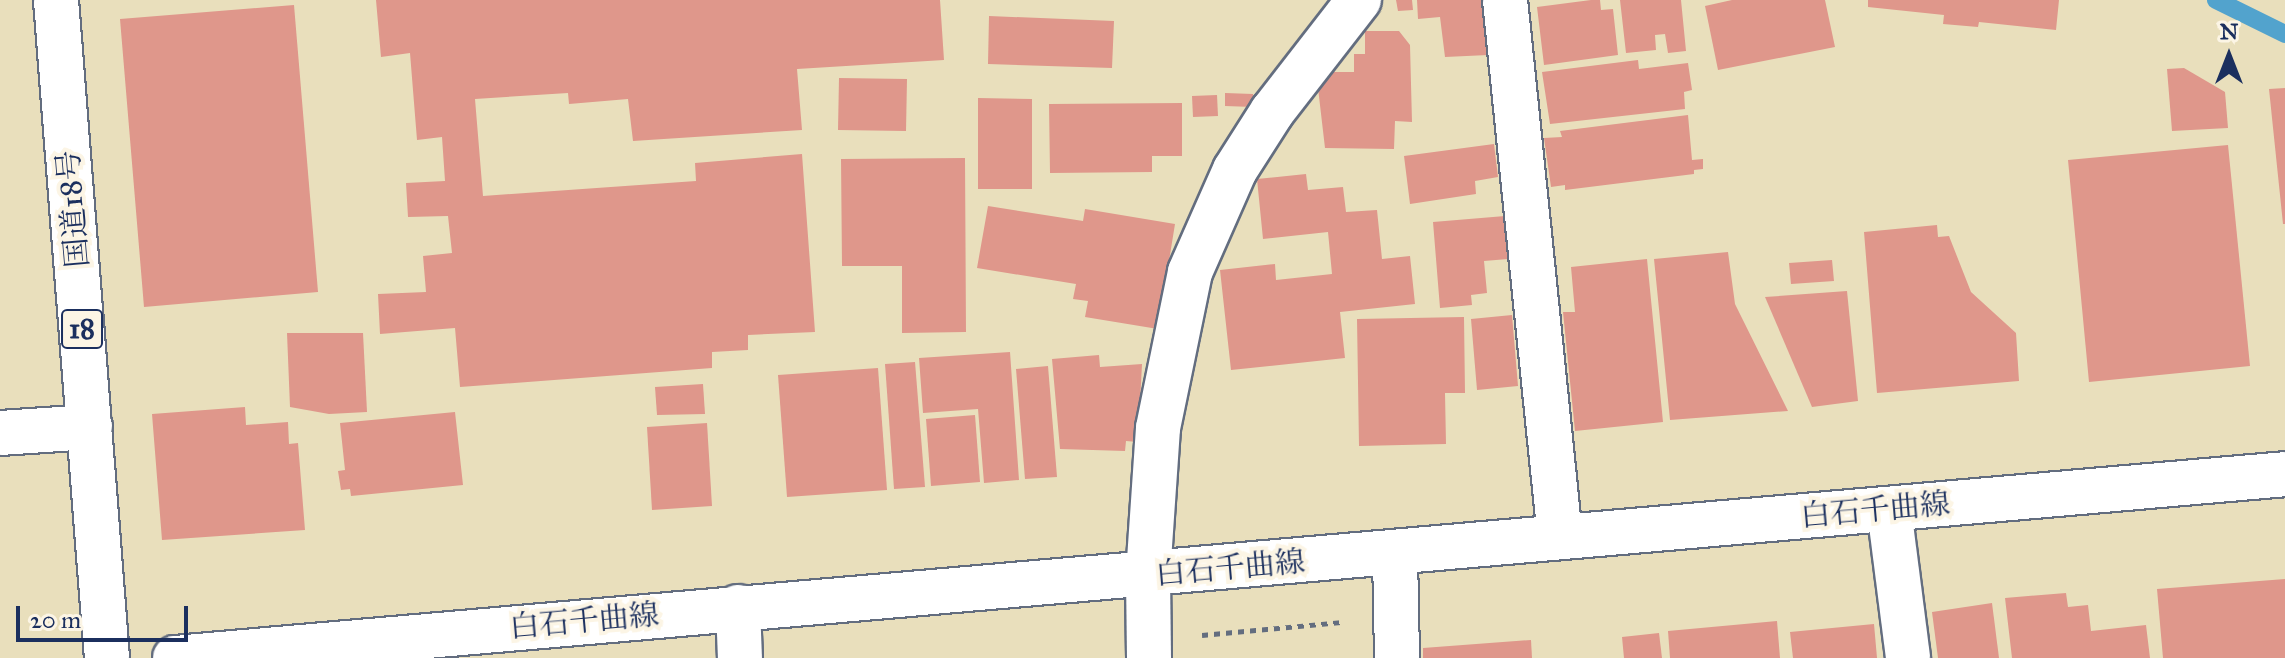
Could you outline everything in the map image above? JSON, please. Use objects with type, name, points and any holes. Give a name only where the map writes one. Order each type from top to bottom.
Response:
[{"type":"main road","name":"国道18号","points":[[56,0],[107,658]]},
{"type":"main road","points":[[1149,658],[1148,575],[1158,428],[1190,272],[1235,170],[1359,0]]},
{"type":"main road","points":[[1505,0],[1560,537]]},
{"type":"main road","points":[[0,433],[90,427]]},
{"type":"main road","name":"白石千曲線","points":[[175,658],[444,646],[738,607],[1395,554],[2285,474]]},
{"type":"main road","points":[[1889,509],[1908,658]]},
{"type":"main road","points":[[1395,554],[1399,638]]},
{"type":"main road","points":[[738,607],[740,658]]},
{"type":"path","points":[[1196,635],[1399,638]]},
{"type":"building","points":[[376,0],[940,0],[944,60],[797,69],[802,130],[633,141],[628,99],[569,104],[568,93],[475,99],[483,196],[696,181],[695,163],[802,154],[815,332],[748,335],[748,350],[712,352],[712,368],[460,387],[455,328],[380,334],[378,294],[426,292],[423,256],[452,253],[448,216],[408,217],[406,183],[445,181],[442,137],[417,140],[410,53],[381,57]]},
{"type":"building","points":[[1396,0],[1412,0],[1413,10],[1398,11]]},
{"type":"building","points":[[1417,0],[1484,0],[1488,55],[1445,57],[1440,17],[1418,19]]},
{"type":"building","points":[[1600,0],[1601,10],[1613,9],[1618,55],[1544,65],[1537,7]]},
{"type":"building","points":[[1620,0],[1681,0],[1686,51],[1668,53],[1665,34],[1655,35],[1656,50],[1626,53]]},
{"type":"building","points":[[1732,0],[1825,0],[1835,47],[1718,70],[1705,6]]},
{"type":"building","points":[[1868,0],[2059,0],[2056,30],[1979,22],[1978,27],[1943,24],[1944,15],[1868,7]]},
{"type":"building","points":[[294,5],[318,292],[144,307],[120,19]]},
{"type":"building","points":[[989,16],[1114,21],[1112,68],[988,64]]},
{"type":"building","points":[[1365,31],[1399,31],[1410,45],[1412,122],[1395,121],[1394,149],[1325,148],[1318,88],[1328,72],[1354,72],[1354,54],[1365,54]]},
{"type":"building","points":[[1638,60],[1639,69],[1688,63],[1692,90],[1684,92],[1685,109],[1550,124],[1542,72]]},
{"type":"building","points":[[2184,68],[2225,92],[2228,128],[2172,131],[2167,69]]},
{"type":"building","points":[[839,78],[907,79],[906,131],[838,130]]},
{"type":"building","points":[[2285,88],[2285,224],[2283,224],[2269,89]]},
{"type":"building","points":[[1225,93],[1253,94],[1253,107],[1225,106]]},
{"type":"building","points":[[1217,95],[1218,116],[1193,117],[1192,96]]},
{"type":"building","points":[[978,98],[1032,99],[1032,189],[978,189]]},
{"type":"building","points":[[1182,103],[1182,156],[1152,156],[1152,172],[1050,173],[1049,104]]},
{"type":"building","points":[[1688,115],[1692,160],[1703,159],[1703,169],[1694,170],[1694,174],[1565,190],[1565,185],[1551,187],[1544,138],[1562,137],[1560,131]]},
{"type":"building","points":[[1494,144],[1498,177],[1475,181],[1476,194],[1410,204],[1404,156]]},
{"type":"building","points":[[2228,145],[2250,366],[2089,382],[2068,160]]},
{"type":"building","points":[[965,158],[966,332],[902,333],[902,266],[842,266],[841,159]]},
{"type":"building","points":[[1306,174],[1308,190],[1343,187],[1346,212],[1377,210],[1382,259],[1410,256],[1415,304],[1340,312],[1345,358],[1231,370],[1220,270],[1275,264],[1276,280],[1332,274],[1328,232],[1263,239],[1257,179]]},
{"type":"building","points":[[988,206],[1083,221],[1085,209],[1175,224],[1158,329],[1085,317],[1088,301],[1073,299],[1076,284],[977,268]]},
{"type":"building","points":[[1505,216],[1508,259],[1484,261],[1487,293],[1471,295],[1472,305],[1440,308],[1433,222]]},
{"type":"building","points":[[1937,225],[1938,237],[1949,236],[1971,292],[2016,333],[2019,381],[1877,393],[1864,232]]},
{"type":"building","points":[[1728,252],[1735,304],[1788,411],[1670,420],[1654,259]]},
{"type":"building","points":[[1647,259],[1663,422],[1575,431],[1563,312],[1575,312],[1571,267]]},
{"type":"building","points":[[1832,260],[1834,281],[1791,284],[1789,263]]},
{"type":"building","points":[[1847,291],[1858,401],[1812,407],[1765,297]]},
{"type":"building","points":[[1512,315],[1518,386],[1477,390],[1471,319]]},
{"type":"building","points":[[1464,317],[1465,393],[1445,393],[1446,444],[1359,446],[1357,319]]},
{"type":"building","points":[[287,333],[363,333],[367,412],[329,414],[290,407]]},
{"type":"building","points":[[1010,352],[1019,480],[984,483],[978,409],[923,413],[919,358]]},
{"type":"building","points":[[1099,355],[1100,367],[1142,364],[1138,442],[1126,441],[1125,451],[1060,449],[1052,359]]},
{"type":"building","points":[[915,362],[925,487],[894,489],[885,364]]},
{"type":"building","points":[[1048,366],[1057,477],[1025,479],[1016,369]]},
{"type":"building","points":[[878,368],[887,490],[787,497],[778,375]]},
{"type":"building","points":[[703,384],[705,414],[657,415],[655,387]]},
{"type":"building","points":[[245,407],[246,425],[288,422],[289,444],[298,443],[305,530],[162,540],[152,414]]},
{"type":"building","points":[[455,412],[463,485],[351,496],[350,489],[341,490],[338,471],[345,470],[340,423]]},
{"type":"building","points":[[975,415],[980,482],[931,486],[926,419]]},
{"type":"building","points":[[707,423],[712,506],[652,510],[647,427]]},
{"type":"building","points":[[2285,579],[2285,658],[2163,658],[2157,589]]},
{"type":"building","points":[[2066,593],[2068,607],[2088,605],[2091,631],[2146,625],[2150,658],[2012,658],[2005,598]]},
{"type":"building","points":[[1992,603],[1999,658],[1938,658],[1932,612]]},
{"type":"building","points":[[1777,621],[1780,658],[1670,658],[1668,631]]},
{"type":"building","points":[[1874,624],[1877,658],[1793,658],[1790,632]]},
{"type":"building","points":[[1659,633],[1662,658],[1624,658],[1622,637]]},
{"type":"building","points":[[1531,640],[1532,658],[1423,658],[1423,648]]},
{"type":"waterway","points":[[2216,0],[2285,34]]}]
